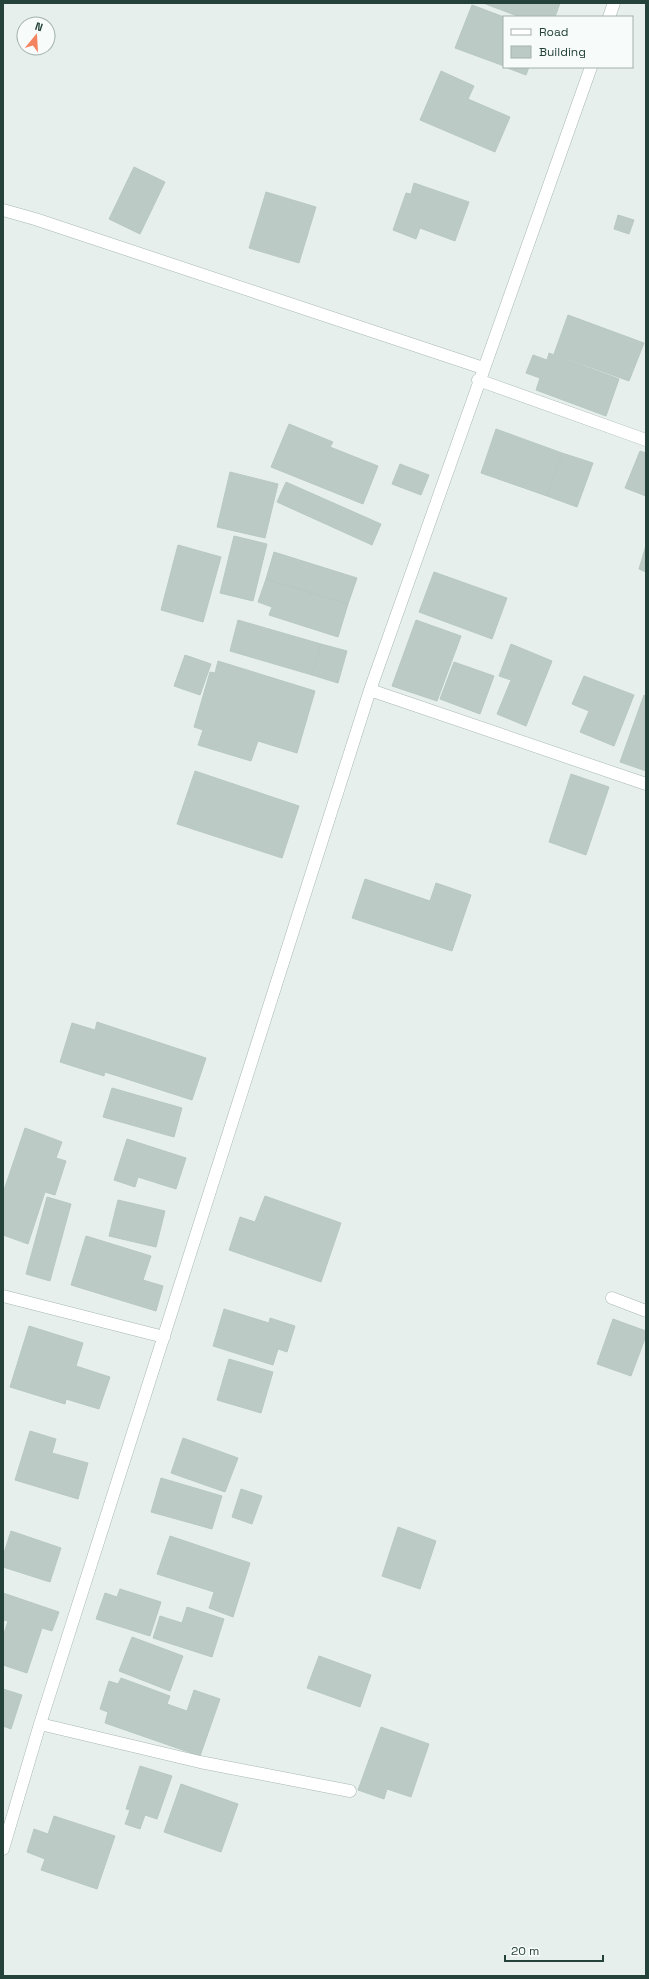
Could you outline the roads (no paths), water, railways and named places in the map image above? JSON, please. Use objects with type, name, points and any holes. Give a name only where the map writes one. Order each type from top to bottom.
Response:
[{"type":"street","points":[[609,16],[614,3]]},
{"type":"street","points":[[3,1848],[40,1724],[370,690],[478,380],[591,68]]},
{"type":"street","points":[[3,210],[43,221],[483,368]]},
{"type":"street","points":[[478,380],[646,440]]},
{"type":"street","points":[[370,690],[646,784]]},
{"type":"street","points":[[3,1296],[164,1337]]},
{"type":"street","points":[[612,1298],[646,1311]]},
{"type":"street","points":[[40,1724],[200,1762],[350,1791]]}]
